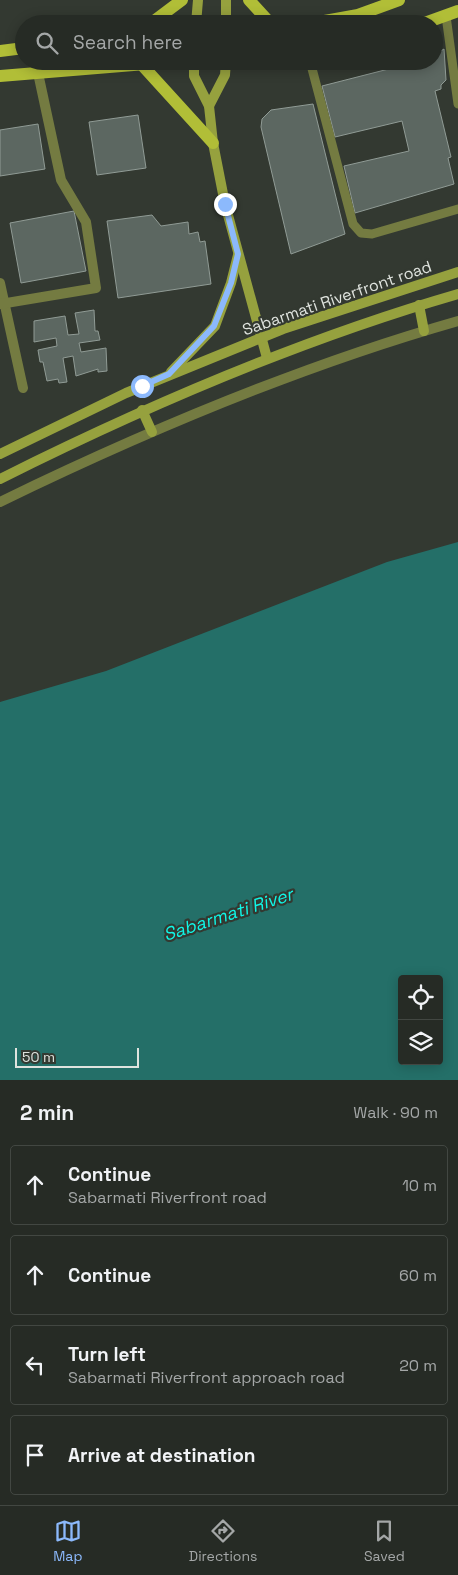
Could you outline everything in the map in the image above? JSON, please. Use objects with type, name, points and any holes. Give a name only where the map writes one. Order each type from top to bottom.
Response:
[{"type":"main road","points":[[162,15],[182,0]]},
{"type":"main road","points":[[249,0],[263,15]]},
{"type":"main road","points":[[358,15],[398,0]]},
{"type":"main road","points":[[0,51],[15,49]]},
{"type":"main road","points":[[0,76],[77,70]]},
{"type":"main road","points":[[146,70],[212,143]]},
{"type":"street","points":[[197,15],[198,0]]},
{"type":"street","points":[[226,0],[226,15]]},
{"type":"street","points":[[0,478],[142,410],[267,358],[225,204],[212,143],[209,106],[194,76],[194,70]]},
{"type":"street","points":[[209,106],[225,75],[225,70]]},
{"type":"street","points":[[2,304],[96,288],[86,222],[61,180],[38,73]]},
{"type":"street","points":[[169,374],[214,326],[231,283],[238,254]]},
{"type":"street","name":"Sabarmati Riverfront road","points":[[0,454],[52,427],[169,374],[348,306],[458,272]]},
{"type":"street","points":[[0,283],[2,304],[23,388]]},
{"type":"street","name":"Sabarmati Riverfront road","points":[[267,358],[420,305],[458,294]]},
{"type":"street","points":[[420,305],[424,330]]},
{"type":"street","points":[[0,502],[152,432],[276,381],[424,330],[458,321]]},
{"type":"street","points":[[142,410],[152,432]]},
{"type":"lane","points":[[452,14],[458,104]]},
{"type":"lane","points":[[312,70],[353,224],[360,233],[372,234],[458,209]]},
{"type":"water","name":"Sabarmati River","points":[[458,542],[458,1080],[0,1080],[0,702],[106,671],[387,562]]},
{"type":"building","points":[[443,50],[446,80],[441,85],[441,89],[435,91],[451,157],[448,158],[454,184],[355,213],[344,166],[409,151],[402,121],[335,137],[322,86],[385,70],[443,70]]},
{"type":"building","points":[[313,104],[345,234],[291,254],[261,127],[262,119],[271,110]]},
{"type":"building","points":[[138,115],[146,168],[97,175],[89,122]]},
{"type":"building","points":[[38,124],[45,169],[0,176],[0,130]]},
{"type":"building","points":[[74,211],[86,271],[21,283],[10,223]]},
{"type":"building","points":[[152,215],[161,226],[188,222],[189,234],[198,232],[200,242],[205,241],[211,284],[118,298],[107,221]]},
{"type":"building","points":[[94,310],[95,331],[98,331],[100,340],[79,343],[81,352],[106,348],[107,371],[98,372],[98,369],[76,376],[73,356],[63,358],[67,382],[59,383],[58,379],[47,381],[38,350],[57,346],[56,338],[34,342],[34,321],[65,316],[68,335],[79,334],[75,313]]},
{"type":"route","points":[[142,386],[169,374],[205,338],[214,326],[223,307],[238,254],[225,204]]}]
